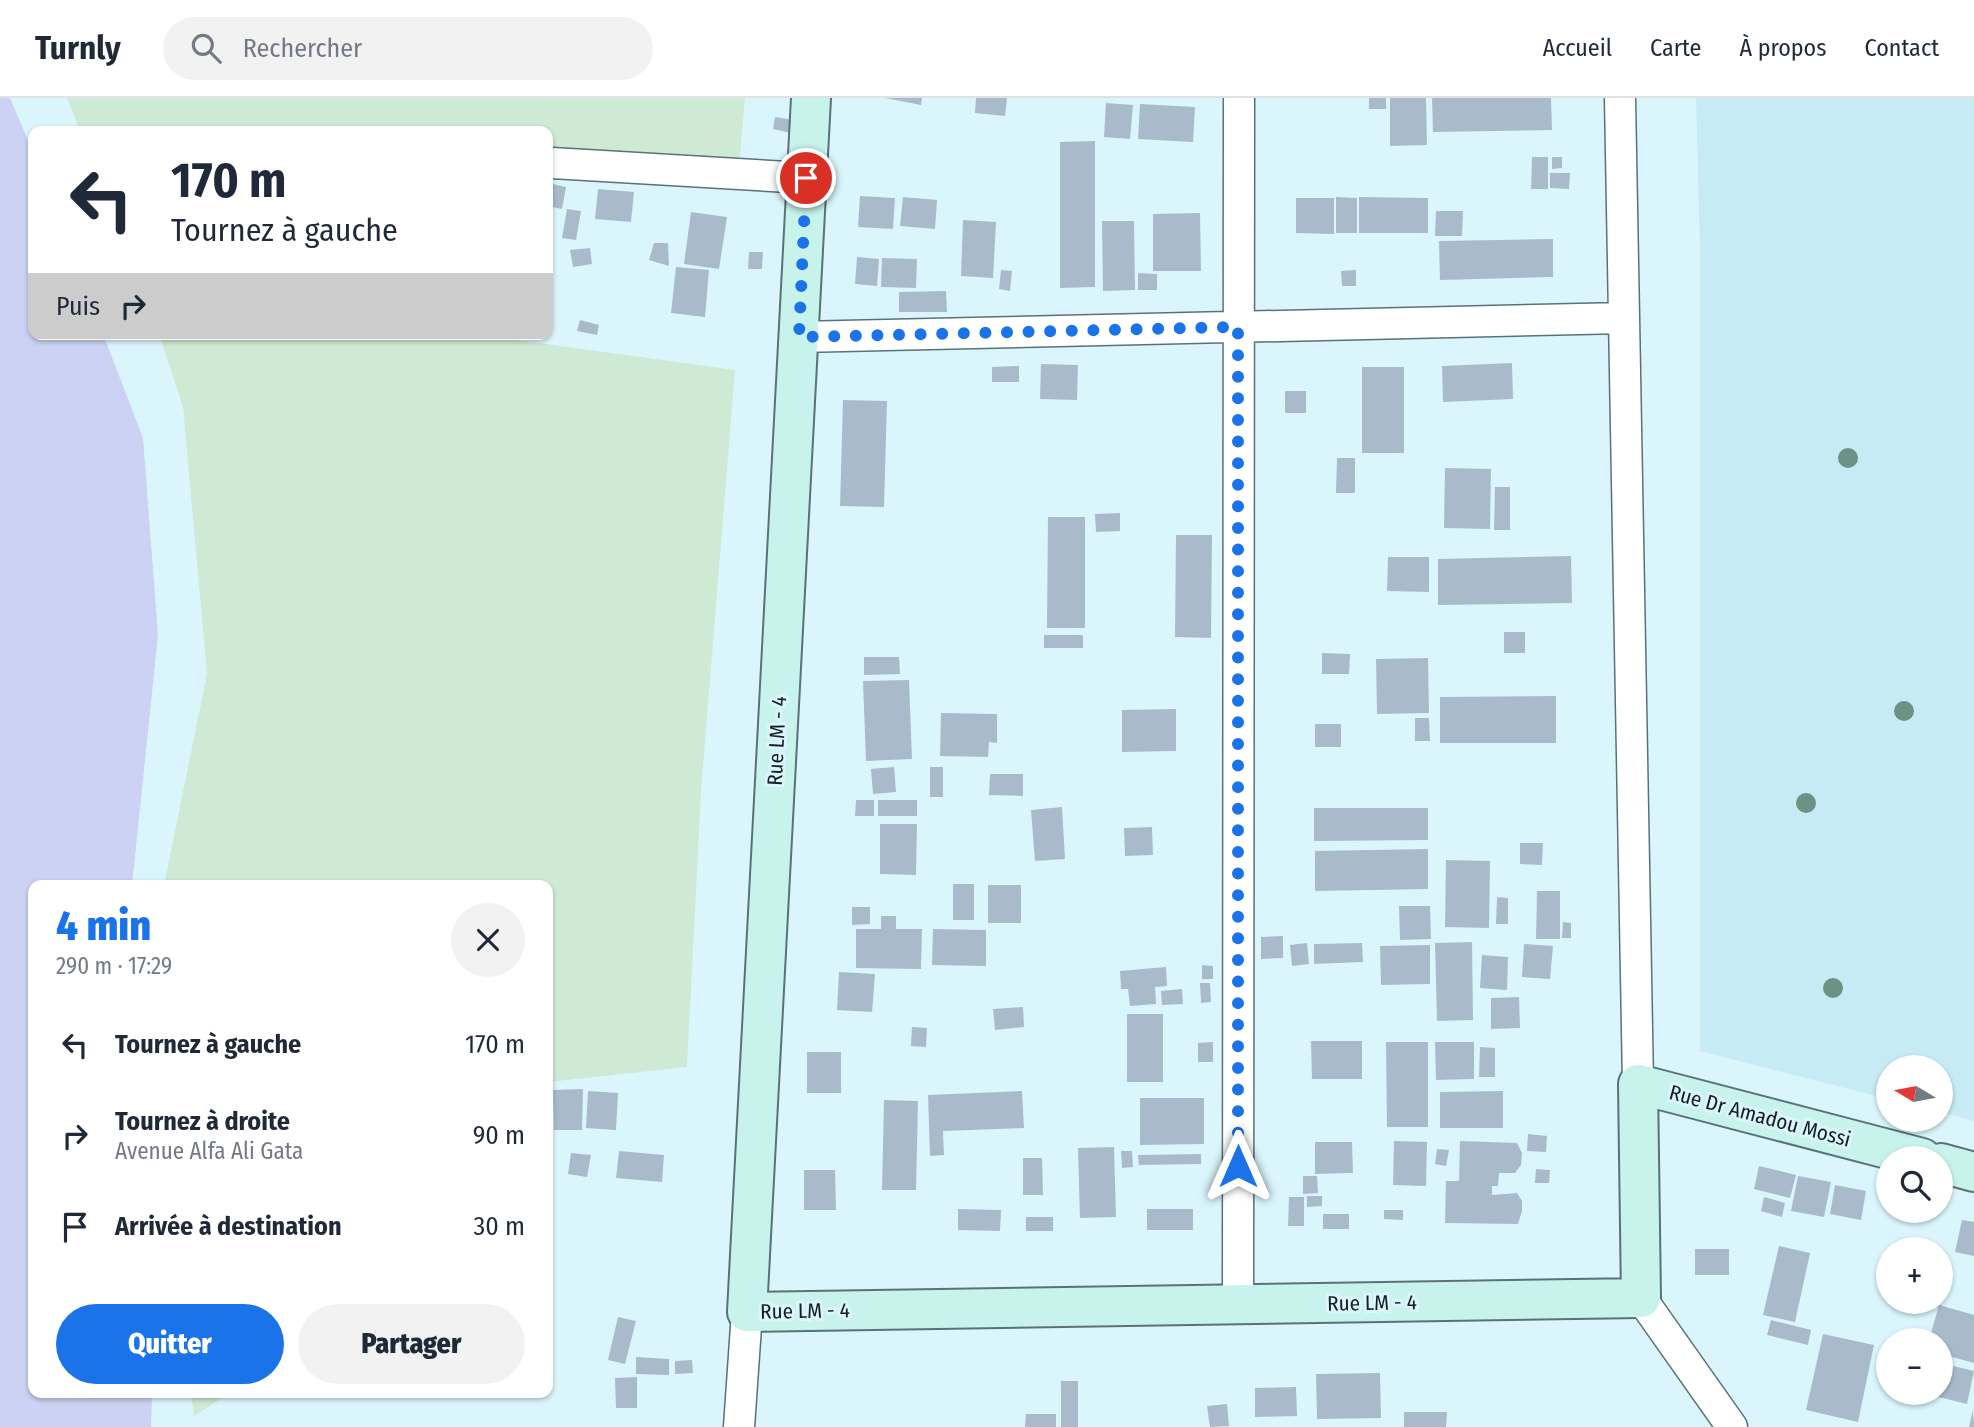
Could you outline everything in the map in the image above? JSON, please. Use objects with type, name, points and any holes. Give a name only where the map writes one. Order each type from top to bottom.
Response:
[{"type":"street","name":"Rue LM - 4","points":[[811,98],[747,1312],[1641,1298]]},
{"type":"street","points":[[1238,98],[1238,1306]]},
{"type":"street","points":[[1620,98],[1641,1298],[1732,1427]]},
{"type":"street","points":[[553,163],[806,178]]},
{"type":"street","points":[[799,337],[1624,318]]},
{"type":"street","name":"Rue Dr Amadou Mossi","points":[[1638,1084],[1876,1146]]},
{"type":"street","points":[[1953,1166],[1974,1172]]},
{"type":"street","points":[[740,1427],[747,1312]]},
{"type":"shaded area","points":[[0,98],[10,98],[28,140],[28,340],[105,340],[143,438],[158,635],[133,880],[28,880],[28,1398],[152,1398],[151,1427],[0,1427]]},
{"type":"shaded area","points":[[1696,98],[1974,98],[1974,1121],[1953,1115],[1953,1055],[1876,1055],[1876,1096],[1700,1051],[1700,252]]},
{"type":"green space","points":[[67,98],[745,98],[739,167],[553,163],[553,126],[78,126]]},
{"type":"green space","points":[[161,340],[517,340],[735,370],[701,792],[687,1067],[553,1081],[553,880],[165,880],[207,674],[183,407]]},
{"type":"green space","points":[[192,1398],[222,1398],[194,1416]]},
{"type":"building","points":[[885,98],[922,98],[921,105]]},
{"type":"building","points":[[976,98],[1007,98],[1005,116],[975,113]]},
{"type":"building","points":[[1369,98],[1386,98],[1386,109],[1369,109]]},
{"type":"building","points":[[1390,98],[1426,98],[1427,145],[1390,146]]},
{"type":"building","points":[[1432,98],[1551,98],[1552,130],[1433,132]]},
{"type":"building","points":[[1106,103],[1133,105],[1130,139],[1104,137]]},
{"type":"building","points":[[1140,104],[1195,107],[1193,142],[1138,139]]},
{"type":"building","points":[[775,117],[793,120],[791,133],[773,129]]},
{"type":"building","points":[[1095,141],[1095,287],[1060,288],[1060,142]]},
{"type":"building","points":[[1532,157],[1548,157],[1548,189],[1531,189]]},
{"type":"building","points":[[1552,157],[1562,157],[1562,168],[1552,169]]},
{"type":"building","points":[[1550,173],[1570,173],[1569,189],[1550,188]]},
{"type":"building","points":[[553,184],[566,187],[562,209],[553,207]]},
{"type":"building","points":[[598,189],[634,192],[631,222],[595,219]]},
{"type":"building","points":[[860,196],[895,198],[893,229],[858,227]]},
{"type":"building","points":[[903,197],[937,200],[935,229],[900,226]]},
{"type":"building","points":[[1336,197],[1357,198],[1357,233],[1336,233]]},
{"type":"building","points":[[1359,197],[1428,198],[1428,233],[1359,233]]},
{"type":"building","points":[[1296,198],[1334,198],[1334,234],[1296,233]]},
{"type":"building","points":[[567,209],[581,211],[576,240],[562,238]]},
{"type":"building","points":[[1436,211],[1463,211],[1462,236],[1435,236]]},
{"type":"building","points":[[691,212],[727,217],[719,269],[684,264]]},
{"type":"building","points":[[1200,213],[1201,271],[1153,271],[1153,214]]},
{"type":"building","points":[[963,220],[996,222],[993,278],[961,276]]},
{"type":"building","points":[[1102,221],[1134,221],[1135,290],[1103,291]]},
{"type":"building","points":[[1553,239],[1553,277],[1440,280],[1439,241]]},
{"type":"building","points":[[654,243],[668,243],[669,266],[649,260]]},
{"type":"building","points":[[590,248],[592,264],[573,267],[570,250]]},
{"type":"building","points":[[749,252],[763,252],[762,269],[748,269]]},
{"type":"building","points":[[857,257],[879,259],[877,286],[855,284]]},
{"type":"building","points":[[882,258],[917,259],[916,288],[881,287]]},
{"type":"building","points":[[676,267],[709,270],[705,317],[671,313]]},
{"type":"building","points":[[1001,270],[1012,271],[1010,291],[999,289]]},
{"type":"building","points":[[1356,270],[1356,286],[1342,286],[1341,271]]},
{"type":"building","points":[[1138,273],[1157,274],[1157,290],[1138,290]]},
{"type":"building","points":[[946,291],[947,312],[899,312],[899,292]]},
{"type":"building","points":[[580,320],[599,325],[597,335],[577,331]]},
{"type":"building","points":[[1512,363],[1513,399],[1443,402],[1442,366]]},
{"type":"building","points":[[1041,364],[1078,365],[1077,400],[1040,399]]},
{"type":"building","points":[[1019,366],[1019,382],[992,382],[992,367]]},
{"type":"building","points":[[1362,367],[1404,367],[1404,453],[1362,453]]},
{"type":"building","points":[[1285,391],[1306,391],[1306,413],[1285,413]]},
{"type":"building","points":[[843,400],[887,401],[884,507],[840,506]]},
{"type":"building","points":[[1337,458],[1355,458],[1355,493],[1336,493]]},
{"type":"building","points":[[1445,468],[1491,469],[1490,529],[1444,528]]},
{"type":"building","points":[[1495,487],[1510,487],[1510,530],[1494,530]]},
{"type":"building","points":[[1120,513],[1120,531],[1096,532],[1095,514]]},
{"type":"building","points":[[1048,517],[1085,517],[1085,628],[1047,628]]},
{"type":"building","points":[[1176,535],[1212,535],[1211,638],[1175,637]]},
{"type":"building","points":[[1571,556],[1572,603],[1438,605],[1438,559]]},
{"type":"building","points":[[1388,557],[1429,557],[1429,592],[1387,591]]},
{"type":"building","points":[[1504,632],[1525,632],[1525,653],[1504,653]]},
{"type":"building","points":[[1044,635],[1083,635],[1083,648],[1044,648]]},
{"type":"building","points":[[1322,653],[1350,654],[1349,674],[1322,674]]},
{"type":"building","points":[[864,657],[899,657],[900,674],[864,675]]},
{"type":"building","points":[[1428,658],[1429,713],[1377,714],[1376,659]]},
{"type":"building","points":[[909,680],[912,759],[866,761],[863,681]]},
{"type":"building","points":[[1556,696],[1556,743],[1440,743],[1440,697]]},
{"type":"building","points":[[1176,709],[1176,751],[1122,752],[1122,710]]},
{"type":"building","points":[[941,713],[997,714],[997,743],[989,742],[988,757],[940,756]]},
{"type":"building","points":[[1415,718],[1429,718],[1430,741],[1415,741]]},
{"type":"building","points":[[1315,724],[1341,724],[1341,747],[1315,747]]},
{"type":"building","points":[[894,767],[896,792],[873,794],[871,769]]},
{"type":"building","points":[[930,767],[943,767],[943,797],[930,797]]},
{"type":"building","points":[[990,774],[1023,774],[1023,796],[989,795]]},
{"type":"building","points":[[856,800],[874,800],[874,816],[855,816]]},
{"type":"building","points":[[878,800],[917,800],[917,816],[878,816]]},
{"type":"building","points":[[1062,807],[1065,859],[1035,861],[1031,810]]},
{"type":"building","points":[[1314,808],[1428,808],[1428,840],[1314,841]]},
{"type":"building","points":[[880,824],[917,824],[916,875],[880,874]]},
{"type":"building","points":[[1152,827],[1153,855],[1125,856],[1124,828]]},
{"type":"building","points":[[1520,843],[1543,843],[1542,865],[1520,864]]},
{"type":"building","points":[[1428,849],[1428,889],[1315,891],[1315,851]]},
{"type":"building","points":[[1446,860],[1490,861],[1489,928],[1445,927]]},
{"type":"building","points":[[953,884],[974,884],[974,920],[953,920]]},
{"type":"building","points":[[988,885],[1021,885],[1021,923],[988,923]]},
{"type":"building","points":[[1537,891],[1560,891],[1560,939],[1536,939]]},
{"type":"building","points":[[1497,897],[1508,898],[1508,924],[1496,924]]},
{"type":"building","points":[[1399,906],[1430,906],[1431,939],[1400,940]]},
{"type":"building","points":[[852,907],[870,907],[870,924],[852,925]]},
{"type":"building","points":[[881,916],[896,916],[896,929],[922,929],[921,969],[856,968],[856,929],[881,929]]},
{"type":"building","points":[[1563,922],[1571,923],[1571,938],[1562,938]]},
{"type":"building","points":[[933,929],[986,930],[986,966],[932,965]]},
{"type":"building","points":[[1283,936],[1283,958],[1261,959],[1261,937]]},
{"type":"building","points":[[1472,942],[1473,1020],[1437,1021],[1435,943]]},
{"type":"building","points":[[1307,943],[1309,964],[1292,966],[1290,945]]},
{"type":"building","points":[[1362,943],[1363,962],[1314,964],[1314,944]]},
{"type":"building","points":[[1524,944],[1553,946],[1550,979],[1522,977]]},
{"type":"building","points":[[1430,945],[1430,984],[1381,985],[1380,946]]},
{"type":"building","points":[[1482,955],[1508,957],[1507,990],[1480,988]]},
{"type":"building","points":[[1202,965],[1213,966],[1213,979],[1202,979]]},
{"type":"building","points":[[1166,967],[1167,986],[1155,987],[1156,1004],[1130,1006],[1128,989],[1121,989],[1120,971]]},
{"type":"building","points":[[839,972],[875,974],[872,1012],[837,1010]]},
{"type":"building","points":[[1200,983],[1210,983],[1211,1002],[1201,1003]]},
{"type":"building","points":[[1182,989],[1183,1004],[1162,1005],[1161,991]]},
{"type":"building","points":[[1519,997],[1520,1028],[1491,1029],[1491,998]]},
{"type":"building","points":[[1023,1007],[1024,1027],[995,1030],[993,1009]]},
{"type":"building","points":[[1127,1014],[1163,1014],[1163,1082],[1127,1082]]},
{"type":"building","points":[[912,1027],[927,1028],[926,1047],[911,1046]]},
{"type":"building","points":[[1311,1041],[1362,1041],[1362,1079],[1312,1079]]},
{"type":"building","points":[[1213,1042],[1213,1062],[1198,1062],[1198,1043]]},
{"type":"building","points":[[1386,1042],[1428,1042],[1428,1127],[1387,1127]]},
{"type":"building","points":[[1435,1042],[1474,1042],[1474,1079],[1436,1080]]},
{"type":"building","points":[[1480,1047],[1495,1048],[1495,1077],[1479,1077]]},
{"type":"building","points":[[807,1052],[841,1052],[841,1093],[807,1093]]},
{"type":"building","points":[[583,1089],[582,1130],[554,1130],[553,1090]]},
{"type":"building","points":[[588,1091],[618,1093],[616,1130],[586,1128]]},
{"type":"building","points":[[1022,1091],[1024,1128],[943,1131],[944,1155],[930,1156],[928,1095]]},
{"type":"building","points":[[1503,1091],[1503,1128],[1440,1128],[1440,1092]]},
{"type":"building","points":[[1140,1098],[1204,1098],[1204,1144],[1140,1145]]},
{"type":"building","points":[[884,1100],[918,1101],[916,1190],[882,1190]]},
{"type":"building","points":[[1528,1134],[1547,1136],[1546,1152],[1527,1151]]},
{"type":"building","points":[[1394,1141],[1427,1142],[1426,1186],[1393,1185]]},
{"type":"building","points":[[1460,1141],[1517,1143],[1522,1153],[1521,1165],[1515,1173],[1499,1173],[1498,1186],[1492,1186],[1492,1195],[1517,1193],[1522,1201],[1518,1224],[1445,1223],[1446,1181],[1459,1181]]},
{"type":"building","points":[[1315,1142],[1352,1142],[1353,1173],[1315,1174]]},
{"type":"building","points":[[1114,1147],[1116,1217],[1080,1218],[1078,1148]]},
{"type":"building","points":[[1437,1149],[1449,1150],[1446,1166],[1435,1164]]},
{"type":"building","points":[[619,1151],[664,1155],[662,1182],[616,1178]]},
{"type":"building","points":[[1121,1151],[1132,1151],[1133,1167],[1122,1168]]},
{"type":"building","points":[[571,1153],[591,1155],[587,1177],[568,1174]]},
{"type":"building","points":[[1201,1154],[1201,1164],[1139,1165],[1138,1155]]},
{"type":"building","points":[[1023,1158],[1042,1158],[1043,1195],[1023,1195]]},
{"type":"building","points":[[1759,1166],[1796,1175],[1790,1198],[1754,1189]]},
{"type":"building","points":[[1536,1169],[1550,1170],[1549,1183],[1535,1183]]},
{"type":"building","points":[[804,1170],[835,1170],[836,1210],[804,1210]]},
{"type":"building","points":[[1303,1176],[1317,1176],[1318,1193],[1303,1194]]},
{"type":"building","points":[[1798,1176],[1831,1182],[1824,1217],[1791,1211]]},
{"type":"building","points":[[1835,1185],[1866,1191],[1861,1220],[1830,1214]]},
{"type":"building","points":[[1307,1196],[1322,1196],[1322,1206],[1307,1207]]},
{"type":"building","points":[[1289,1197],[1304,1197],[1304,1226],[1288,1226]]},
{"type":"building","points":[[1764,1197],[1785,1203],[1782,1217],[1761,1211]]},
{"type":"building","points":[[958,1209],[1001,1210],[1000,1231],[958,1230]]},
{"type":"building","points":[[1147,1209],[1193,1209],[1193,1230],[1147,1230]]},
{"type":"building","points":[[1384,1210],[1403,1210],[1403,1220],[1384,1219]]},
{"type":"building","points":[[1323,1214],[1349,1214],[1349,1229],[1323,1229]]},
{"type":"building","points":[[1026,1217],[1053,1217],[1053,1231],[1026,1231]]},
{"type":"building","points":[[1962,1220],[1974,1222],[1974,1256],[1955,1252]]},
{"type":"building","points":[[1779,1246],[1810,1253],[1795,1322],[1763,1315]]},
{"type":"building","points":[[1695,1249],[1729,1249],[1729,1275],[1695,1275]]},
{"type":"building","points":[[1953,1309],[1974,1315],[1974,1363],[1953,1357],[1953,1328],[1932,1328],[1936,1314],[1953,1314]]},
{"type":"building","points":[[618,1317],[636,1321],[625,1364],[608,1360]]},
{"type":"building","points":[[1771,1320],[1811,1330],[1808,1345],[1767,1335]]},
{"type":"building","points":[[1823,1334],[1874,1345],[1858,1422],[1806,1410]]},
{"type":"building","points":[[636,1357],[669,1359],[669,1375],[636,1374]]},
{"type":"building","points":[[692,1360],[693,1373],[675,1374],[675,1361]]},
{"type":"building","points":[[1953,1366],[1974,1371],[1967,1404],[1953,1400]]},
{"type":"building","points":[[1380,1373],[1381,1418],[1317,1419],[1316,1374]]},
{"type":"building","points":[[637,1377],[637,1408],[616,1408],[615,1378]]},
{"type":"building","points":[[1061,1381],[1078,1381],[1078,1427],[1061,1427]]},
{"type":"building","points":[[1296,1387],[1297,1416],[1255,1417],[1255,1388]]},
{"type":"building","points":[[1227,1404],[1229,1426],[1210,1427],[1207,1406]]},
{"type":"building","points":[[1973,1410],[1974,1427],[1969,1427]]},
{"type":"building","points":[[1404,1412],[1447,1412],[1446,1427],[1404,1427]]},
{"type":"building","points":[[1026,1414],[1056,1414],[1056,1427],[1025,1427]]},
{"type":"route","points":[[806,178],[799,337],[1238,327],[1238,1166]]}]
